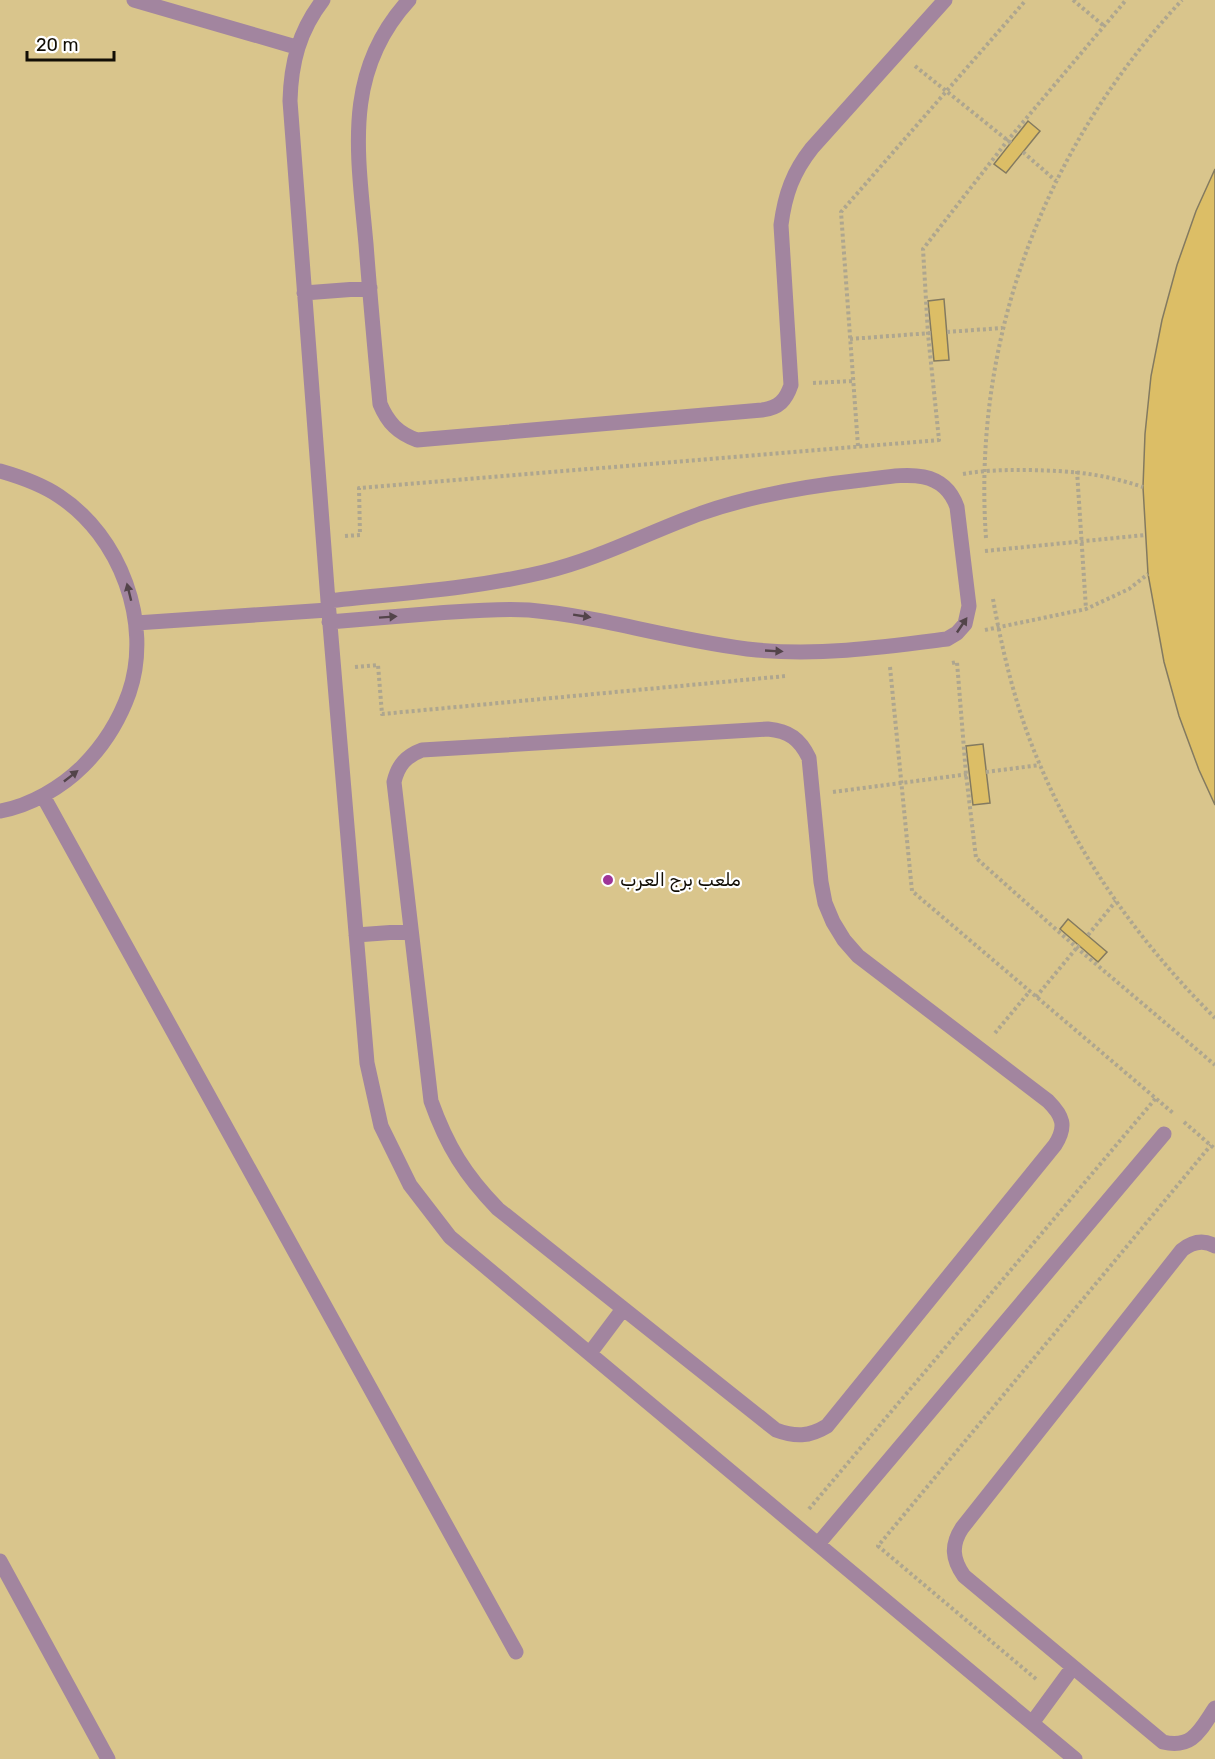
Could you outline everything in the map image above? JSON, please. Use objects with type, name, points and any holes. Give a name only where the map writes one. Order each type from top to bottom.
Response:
[{"type":"lane","points":[[134,0],[297,47]]},
{"type":"lane","points":[[323,0],[311,15],[297,47],[291,74],[290,101],[328,611],[367,1063],[381,1126],[410,1185],[450,1237],[1075,1759]]},
{"type":"lane","points":[[409,0],[393,18],[380,40],[363,88],[358,113],[358,165],[380,404],[385,417],[394,428],[417,440],[773,408],[782,403],[791,385],[781,225],[783,204],[789,183],[812,148],[945,0]]},
{"type":"lane","points":[[304,293],[370,288]]},
{"type":"lane","points":[[0,471],[26,478],[59,496],[88,521],[112,551],[128,585],[136,622],[136,657],[130,692],[116,723],[97,752],[72,776],[43,796],[0,811]]},
{"type":"lane","points":[[136,622],[328,611],[526,610],[602,620],[724,645],[791,652],[854,651],[947,639],[965,624],[969,606],[957,507],[953,495],[936,481],[926,477],[906,475],[795,489],[751,499],[704,513],[616,549],[548,571],[479,586],[328,611]]},
{"type":"lane","points":[[768,729],[781,730],[799,741],[809,758],[813,795],[825,903],[844,940],[858,956],[1054,1107],[1060,1116],[1062,1126],[1060,1136],[827,1426],[815,1433],[802,1436],[788,1435],[776,1430],[498,1209],[469,1177],[450,1149],[431,1101],[394,782],[396,772],[402,762],[411,754],[422,750],[768,729]]},
{"type":"lane","points":[[43,796],[516,1652]]},
{"type":"lane","points":[[356,935],[411,931]]},
{"type":"lane","points":[[818,1544],[1164,1134]]},
{"type":"lane","points":[[1215,1246],[1203,1242],[1195,1243],[1182,1250],[956,1537],[953,1547],[957,1568],[964,1576],[1163,1742],[1174,1745],[1193,1738],[1215,1708]]},
{"type":"lane","points":[[590,1353],[623,1309]]},
{"type":"lane","points":[[0,1561],[108,1759]]},
{"type":"lane","points":[[1032,1723],[1073,1667]]},
{"type":"path","points":[[858,446],[841,212],[1026,0]]},
{"type":"path","points":[[1073,0],[1104,26]]},
{"type":"path","points":[[988,560],[984,510],[987,409],[1002,328],[1027,248],[1056,181],[1099,107],[1130,61],[1182,0]]},
{"type":"path","points":[[898,52],[1011,143]]},
{"type":"path","points":[[1023,152],[1056,181]]},
{"type":"path","points":[[947,332],[1002,328]]},
{"type":"path","points":[[850,339],[932,333]]},
{"type":"path","points":[[791,385],[853,381]]},
{"type":"path","points":[[936,481],[984,470],[1077,471],[1102,474],[1143,487]]},
{"type":"path","points":[[1077,471],[1086,609]]},
{"type":"path","points":[[963,553],[1145,535]]},
{"type":"path","points":[[957,633],[998,629],[1086,609],[1129,589],[1148,574]]},
{"type":"path","points":[[992,590],[998,629],[1013,689],[1040,765],[1083,849],[1145,941],[1181,984],[1215,1018]]},
{"type":"path","points":[[890,667],[912,891],[1215,1149]]},
{"type":"path","points":[[986,772],[1040,765]]},
{"type":"path","points":[[813,795],[969,774]]},
{"type":"path","points":[[1088,935],[1116,901]]},
{"type":"path","points":[[1036,997],[1079,945]]},
{"type":"path","points":[[981,1050],[1030,991]]},
{"type":"path","points":[[795,1525],[1156,1098]]},
{"type":"shaded area","name":"ملعب برج العرب","points":[[0,0],[1215,0],[1215,1759],[0,1759]]},
{"type":"building","points":[[1028,121],[1040,131],[1006,173],[994,164]]},
{"type":"building","points":[[1215,169],[1215,805],[1179,716],[1164,662],[1148,574],[1143,487],[1145,434],[1151,376],[1162,320],[1177,265],[1196,211]]},
{"type":"building","points":[[944,299],[949,360],[934,361],[928,301]]},
{"type":"building","points":[[983,744],[990,803],[973,805],[966,746]]},
{"type":"building","points":[[1068,919],[1107,952],[1098,962],[1060,929]]},
{"type":"place","name":"ملعب برج العرب","points":[[608,880]]}]
